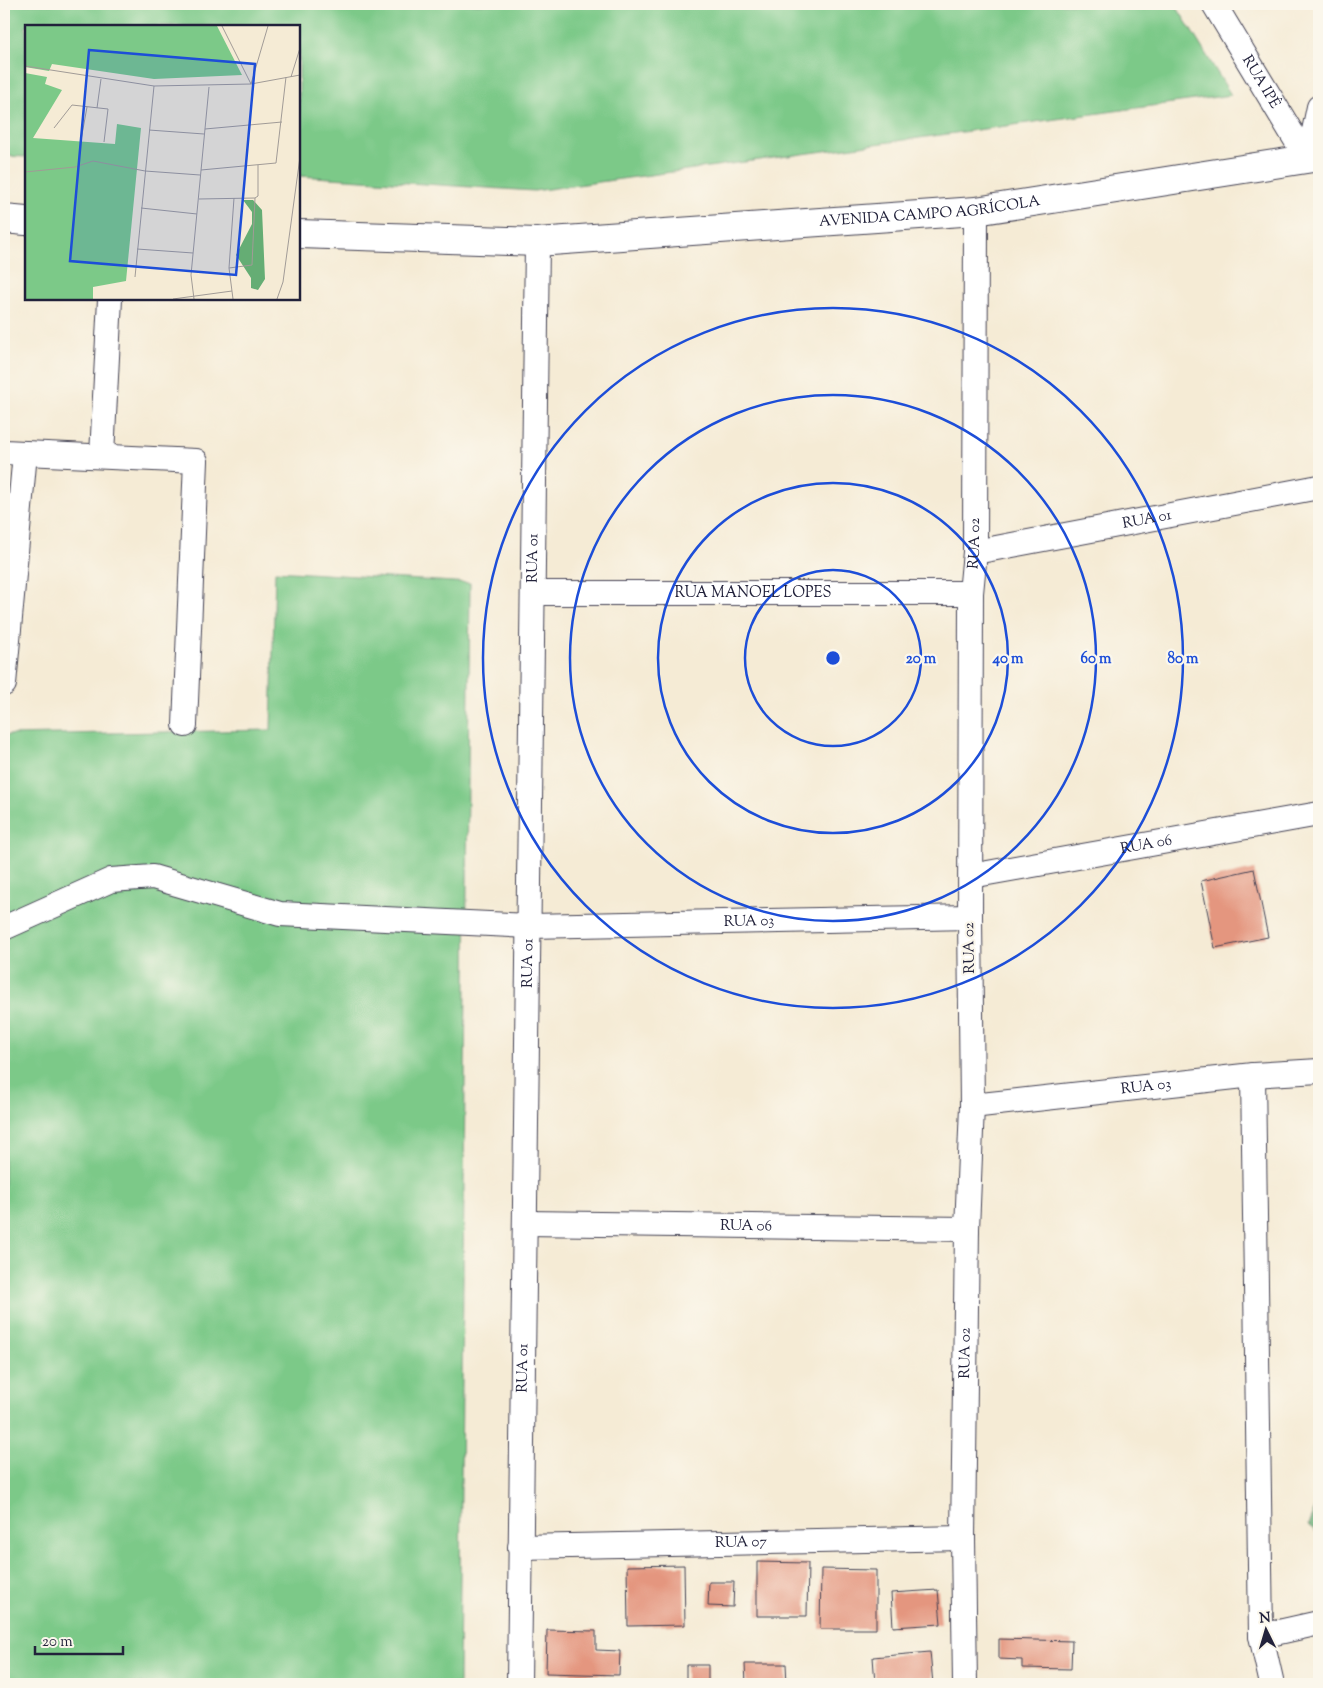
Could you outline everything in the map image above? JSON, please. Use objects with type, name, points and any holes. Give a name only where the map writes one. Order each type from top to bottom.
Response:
[{"type":"street","name":"RUA IPÊ","points":[[1214,4],[1314,159]]},
{"type":"street","points":[[1314,159],[1319,107]]},
{"type":"street","name":"AVENIDA CAMPO AGRÍCOLA","points":[[300,234],[538,242],[976,211],[1314,159]]},
{"type":"street","name":"RUA 02","points":[[965,1684],[963,1538],[967,1229],[972,1106],[970,917],[971,593],[975,552],[976,211]]},
{"type":"street","points":[[4,219],[25,221]]},
{"type":"street","name":"RUA 01","points":[[519,1684],[535,593],[538,242]]},
{"type":"street","points":[[102,455],[110,300]]},
{"type":"street","points":[[4,684],[14,452],[196,461],[185,724]]},
{"type":"street","name":"RUA 01","points":[[975,552],[1319,487]]},
{"type":"street","name":"RUA MANOEL LOPES","points":[[535,593],[971,593]]},
{"type":"street","name":"RUA 06","points":[[971,876],[1319,814]]},
{"type":"street","name":"RUA 03","points":[[4,928],[111,880],[153,877],[280,914],[530,926],[970,917]]},
{"type":"street","name":"RUA 03","points":[[972,1106],[1252,1076],[1319,1071]]},
{"type":"street","points":[[1252,1076],[1261,1636],[1272,1684]]},
{"type":"street","name":"RUA 06","points":[[525,1223],[967,1229]]},
{"type":"street","name":"RUA 07","points":[[520,1548],[963,1538]]},
{"type":"street","points":[[1261,1636],[1319,1623]]},
{"type":"green space","points":[[4,4],[1175,4],[1231,95],[534,191],[300,176],[300,25],[25,25],[25,157],[4,156]]},
{"type":"green space","points":[[275,571],[470,583],[459,1684],[4,1684],[4,735],[271,730]]},
{"type":"green space","points":[[1319,1499],[1319,1534],[1308,1525]]},
{"type":"building","points":[[1254,869],[1268,937],[1215,948],[1201,881]]},
{"type":"building","points":[[757,1562],[808,1563],[807,1616],[757,1616]]},
{"type":"building","points":[[684,1565],[685,1625],[628,1626],[627,1566]]},
{"type":"building","points":[[821,1569],[876,1570],[876,1629],[820,1629]]},
{"type":"building","points":[[709,1582],[734,1582],[733,1607],[708,1606]]},
{"type":"building","points":[[938,1590],[941,1624],[893,1627],[891,1593]]},
{"type":"building","points":[[547,1630],[596,1631],[596,1650],[620,1651],[619,1675],[546,1673]]},
{"type":"building","points":[[999,1639],[1072,1641],[1071,1669],[1022,1668],[1022,1660],[999,1659]]},
{"type":"building","points":[[930,1652],[933,1684],[875,1684],[873,1657]]},
{"type":"building","points":[[745,1664],[786,1664],[787,1684],[746,1684]]},
{"type":"building","points":[[686,1665],[708,1665],[708,1684],[686,1684]]}]
